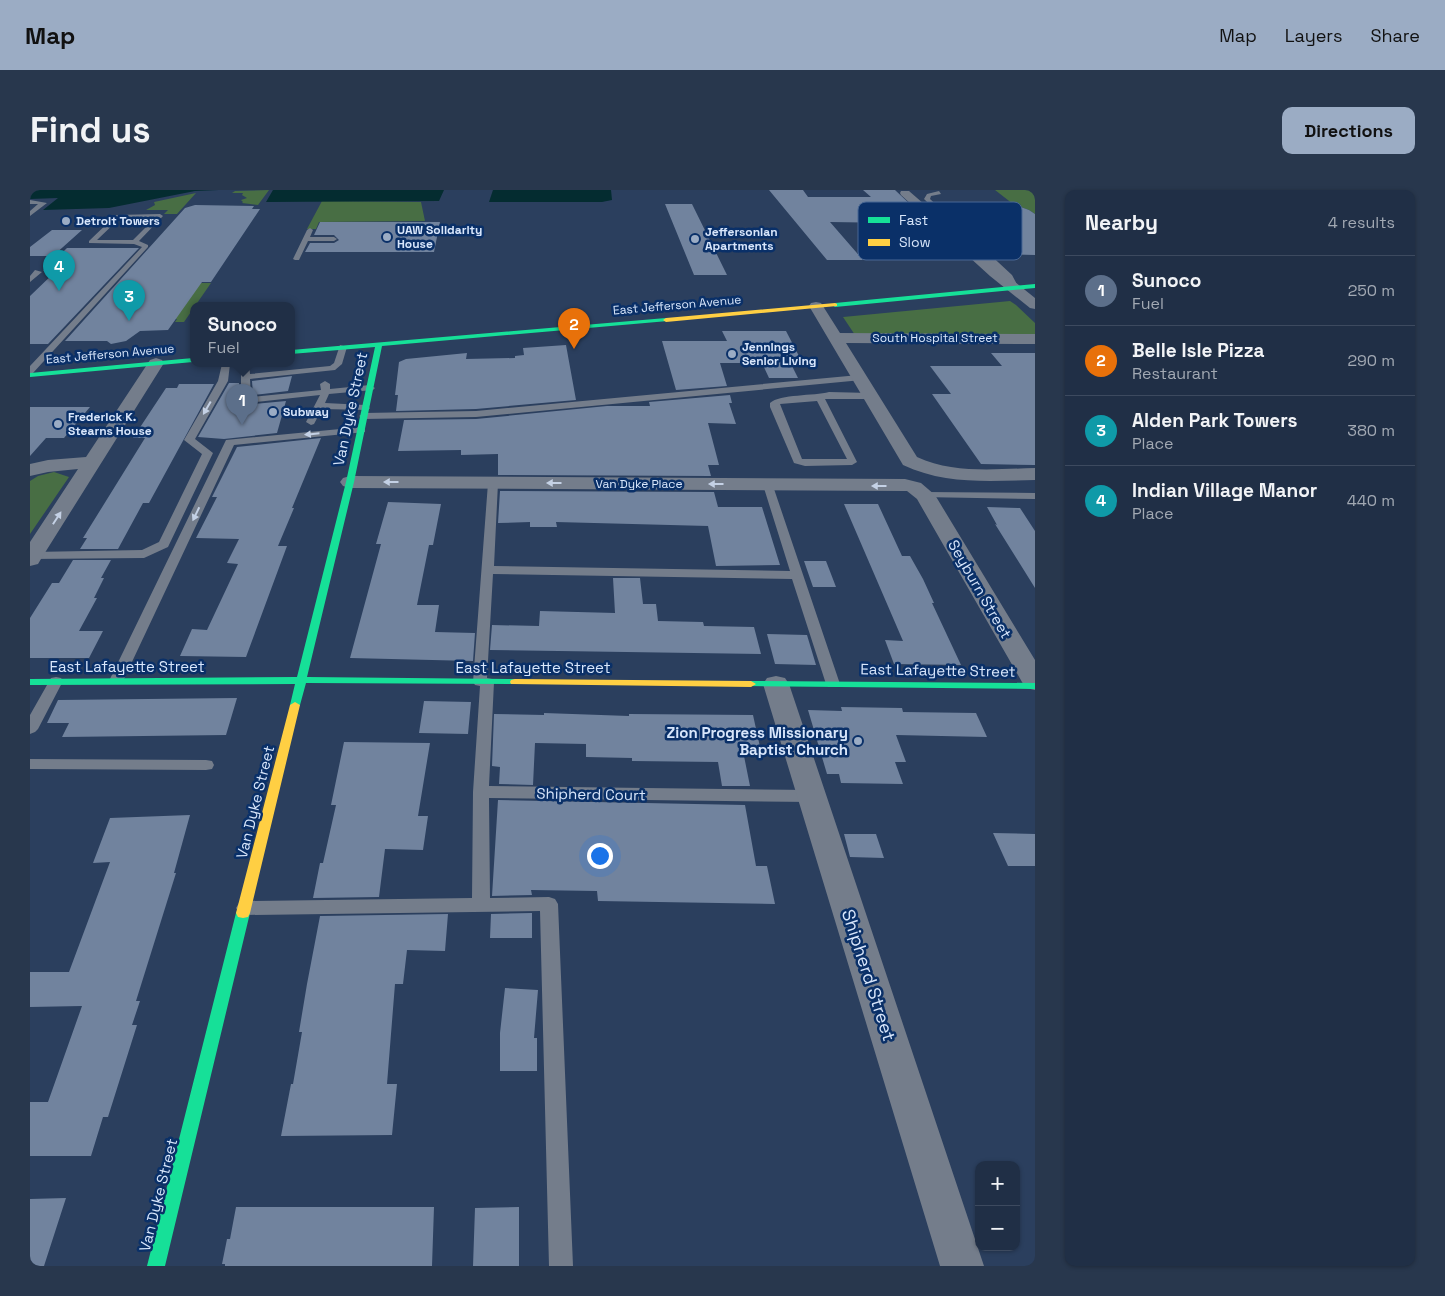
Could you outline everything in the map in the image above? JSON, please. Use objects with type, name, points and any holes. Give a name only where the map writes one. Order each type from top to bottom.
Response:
[{"type":"main road","name":"East Jefferson Avenue","points":[[295,352],[1035,286]]},
{"type":"main road","name":"Van Dyke Street","points":[[156,1266],[350,482],[379,344]]},
{"type":"main road","name":"East Jefferson Avenue","points":[[30,376],[190,360]]},
{"type":"main road","name":"East Lafayette Street","points":[[30,682],[301,680],[1035,686]]},
{"type":"street","points":[[905,193],[915,202]]},
{"type":"street","points":[[980,260],[1035,305]]},
{"type":"street","points":[[816,306],[906,457],[924,468],[955,473],[1035,474]]},
{"type":"street","name":"South Hospital Street","points":[[836,338],[1035,339]]},
{"type":"street","points":[[31,558],[156,363]]},
{"type":"street","points":[[36,467],[93,462]]},
{"type":"street","name":"Van Dyke Place","points":[[350,482],[905,485],[914,487],[925,495]]},
{"type":"street","name":"Seyburn Street","points":[[925,495],[1035,682]]},
{"type":"street","name":"Shipherd Street","points":[[776,684],[962,1266]]},
{"type":"lane","points":[[930,202],[927,199],[929,195],[939,193]]},
{"type":"lane","points":[[30,202],[44,203],[32,211]]},
{"type":"lane","points":[[30,371],[146,246],[135,242],[90,242],[118,216],[160,216],[135,242]]},
{"type":"lane","points":[[297,259],[310,230]]},
{"type":"lane","points":[[306,239],[334,239]]},
{"type":"lane","points":[[991,260],[1009,277],[1015,288]]},
{"type":"lane","points":[[30,280],[38,272]]},
{"type":"lane","points":[[246,377],[292,374],[332,368],[338,364],[343,347]]},
{"type":"lane","points":[[30,353],[47,352]]},
{"type":"lane","points":[[31,558],[144,554],[164,544],[208,453],[189,440],[223,380],[225,367]]},
{"type":"lane","points":[[245,367],[246,400],[297,392],[326,392],[370,388]]},
{"type":"lane","points":[[311,422],[326,392],[322,370]]},
{"type":"lane","points":[[319,406],[364,412],[476,414],[859,378]]},
{"type":"lane","points":[[824,397],[852,462],[805,463],[798,461],[775,403],[824,397],[848,399],[851,397],[870,396]]},
{"type":"lane","points":[[116,681],[230,442],[361,430]]},
{"type":"lane","points":[[481,905],[483,682],[493,483]]},
{"type":"lane","points":[[768,485],[833,684]]},
{"type":"lane","points":[[925,495],[1035,496]]},
{"type":"lane","points":[[488,570],[797,575]]},
{"type":"lane","points":[[30,729],[56,681]]},
{"type":"lane","points":[[30,764],[206,765]]},
{"type":"lane","name":"Shipherd Court","points":[[481,792],[812,796]]},
{"type":"lane","points":[[244,908],[549,904],[561,1266]]},
{"type":"green space","points":[[269,190],[258,205],[242,203],[241,200],[247,198],[242,195],[243,193],[232,193],[235,191]]},
{"type":"green space","points":[[995,190],[1035,190],[1035,214],[1022,207],[1022,202],[1010,202]]},
{"type":"green space","points":[[196,193],[177,214],[164,214],[168,210],[146,210],[155,205],[154,202]]},
{"type":"green space","points":[[322,201],[421,202],[425,221],[319,222],[316,229],[307,229]]},
{"type":"green space","points":[[184,283],[211,283],[198,302],[190,302],[190,313],[184,322],[175,322],[177,319],[172,319]]},
{"type":"green space","points":[[1010,301],[1035,323],[1035,336],[855,335],[843,317]]},
{"type":"green space","points":[[54,472],[69,477],[30,534],[30,481],[38,476]]},
{"type":"shaded area","points":[[30,190],[219,190],[195,191],[109,208],[43,210],[58,198],[30,199]]},
{"type":"shaded area","points":[[273,190],[444,190],[439,201],[266,202]]},
{"type":"shaded area","points":[[493,190],[611,190],[612,200],[602,202],[489,202]]},
{"type":"building","points":[[769,190],[803,190],[808,197],[871,197],[863,190],[895,190],[908,202],[858,202],[858,222],[830,222],[858,254],[858,260],[827,260]]},
{"type":"building","name":"Jeffersonian Apartments","points":[[665,204],[692,204],[727,275],[694,275]]},
{"type":"building","points":[[195,205],[254,206],[252,209],[260,209],[211,282],[202,282],[168,330],[140,331],[126,341],[111,344],[107,341],[65,341],[185,208]]},
{"type":"building","points":[[1022,207],[1035,214],[1035,255],[1022,255]]},
{"type":"building","name":"UAW Solidarity House","points":[[320,222],[440,222],[434,252],[305,252],[310,243],[334,243],[339,240],[334,235],[314,235]]},
{"type":"building","points":[[52,230],[82,230],[53,256],[30,256],[30,247]]},
{"type":"building","points":[[67,248],[139,248],[48,344],[30,344],[30,296],[56,271],[43,271]]},
{"type":"building","name":"Jennings Senior Living","points":[[722,331],[786,331],[800,358],[788,358],[798,378],[769,378],[762,363],[720,363],[727,386],[676,390],[662,341],[727,341]]},
{"type":"building","points":[[566,345],[576,400],[476,409],[396,411],[398,395],[395,395],[399,362],[406,359],[467,353],[466,359],[515,358],[515,356],[524,355],[523,348]]},
{"type":"building","points":[[991,353],[1035,353],[1035,465],[981,464],[932,394],[951,394],[930,366],[1002,366]]},
{"type":"building","points":[[292,376],[288,391],[253,395],[252,381]]},
{"type":"building","points":[[229,383],[239,383],[239,400],[245,405],[286,401],[277,433],[224,439],[198,437]]},
{"type":"building","points":[[179,384],[214,384],[149,503],[143,503],[118,549],[80,549],[87,538],[83,538],[145,438],[133,438],[166,388],[177,388]]},
{"type":"building","points":[[730,395],[732,403],[729,403],[736,424],[708,423],[719,465],[708,465],[711,476],[498,475],[498,454],[461,455],[461,450],[398,451],[404,420],[476,419],[607,406],[650,406],[649,402]]},
{"type":"building","name":"Frederick K. Stearns House","points":[[30,407],[90,407],[64,438],[46,438],[30,456]]},
{"type":"building","points":[[321,438],[278,546],[287,546],[246,657],[180,656],[192,629],[207,630],[238,564],[227,563],[239,539],[196,538],[217,497],[212,497],[237,447]]},
{"type":"building","points":[[500,491],[714,492],[718,507],[762,507],[780,565],[716,566],[708,526],[556,522],[557,527],[530,527],[530,522],[498,523]]},
{"type":"building","points":[[388,502],[441,504],[433,545],[429,545],[417,605],[439,605],[435,632],[475,633],[473,661],[350,658],[381,544],[376,544]]},
{"type":"building","points":[[844,504],[878,504],[902,556],[910,556],[923,579],[961,665],[894,664],[885,640],[903,641]]},
{"type":"building","points":[[987,507],[1020,508],[1035,531],[1035,588],[995,524],[997,525]]},
{"type":"building","points":[[73,560],[111,560],[101,578],[104,578],[94,598],[97,598],[79,631],[103,631],[89,658],[30,658],[30,618],[52,583],[59,583]]},
{"type":"building","points":[[804,561],[826,561],[836,587],[813,587]]},
{"type":"building","points":[[613,578],[640,578],[643,604],[656,604],[658,621],[703,622],[704,626],[754,627],[761,654],[490,650],[492,625],[539,626],[540,611],[615,613]]},
{"type":"building","points":[[767,634],[807,635],[816,665],[775,664]]},
{"type":"building","points":[[237,698],[226,735],[62,737],[69,723],[47,723],[58,700]]},
{"type":"building","points":[[424,701],[471,702],[468,734],[419,733]]},
{"type":"building","name":"Zion Progress Missionary Baptist Church","points":[[841,707],[902,708],[903,712],[976,713],[987,737],[896,735],[906,762],[895,762],[903,784],[841,783],[839,774],[827,774],[808,710],[842,711]]},
{"type":"building","points":[[544,713],[629,716],[629,714],[753,715],[762,756],[744,756],[750,786],[722,786],[718,762],[632,761],[632,758],[586,757],[586,744],[535,743],[533,785],[499,784],[500,767],[492,766],[494,714],[544,715]]},
{"type":"building","points":[[344,742],[430,743],[418,816],[428,816],[423,850],[385,849],[379,897],[313,898],[320,863],[323,863],[336,805],[331,805]]},
{"type":"building","points":[[498,800],[745,805],[756,866],[767,866],[775,904],[598,901],[597,891],[531,890],[532,895],[492,896]]},
{"type":"building","points":[[190,815],[174,873],[176,873],[136,1001],[140,1001],[132,1025],[137,1025],[108,1117],[103,1117],[91,1156],[30,1156],[30,1102],[48,1102],[82,1006],[30,1007],[30,972],[69,972],[110,862],[93,863],[110,818]]},
{"type":"building","points":[[993,833],[1035,834],[1035,866],[1008,866]]},
{"type":"building","points":[[844,834],[876,834],[884,858],[850,857]]},
{"type":"building","points":[[532,913],[532,938],[490,938],[491,914]]},
{"type":"building","points":[[448,914],[445,951],[407,950],[403,984],[395,984],[387,1084],[397,1084],[392,1135],[281,1136],[291,1084],[293,1084],[302,1032],[299,1032],[320,916]]},
{"type":"building","points":[[505,988],[538,990],[534,1038],[537,1038],[537,1071],[500,1071],[500,1033]]},
{"type":"building","points":[[66,1198],[44,1266],[30,1266],[30,1199]]},
{"type":"building","points":[[236,1207],[434,1207],[432,1266],[225,1266],[225,1264],[222,1264],[227,1239],[230,1239]]},
{"type":"building","points":[[519,1207],[519,1266],[473,1266],[475,1208]]},
{"type":"traffic: fast","points":[[835,305],[1035,286]]},
{"type":"traffic: fast","points":[[295,352],[666,320]]},
{"type":"traffic: fast","points":[[295,705],[350,482],[379,344]]},
{"type":"traffic: fast","points":[[30,375],[190,360]]},
{"type":"traffic: fast","points":[[30,682],[330,680],[515,682]]},
{"type":"traffic: fast","points":[[751,684],[1035,686]]},
{"type":"traffic: fast","points":[[156,1266],[243,913]]},
{"type":"traffic: slow","points":[[666,320],[835,305]]},
{"type":"traffic: slow","points":[[515,682],[751,684]]},
{"type":"traffic: slow","points":[[243,913],[295,705]]},
{"type":"place","name":"Detroit Towers","points":[[66,221]]},
{"type":"place","name":"UAW Solidarity House","points":[[387,237]]},
{"type":"place","name":"Jeffersonian Apartments","points":[[695,239]]},
{"type":"place","name":"Indian Village Manor","points":[[59,291]]},
{"type":"place","name":"Alden Park Towers","points":[[129,321]]},
{"type":"place","name":"Belle Isle Pizza","points":[[574,349]]},
{"type":"place","name":"Jennings Senior Living","points":[[732,354]]},
{"type":"place","name":"Subway","points":[[273,412]]},
{"type":"place","name":"Frederick K. Stearns House","points":[[58,424]]},
{"type":"place","name":"Sunoco","points":[[242,425]]},
{"type":"place","name":"Zion Progress Missionary Baptist Church","points":[[858,741]]}]
